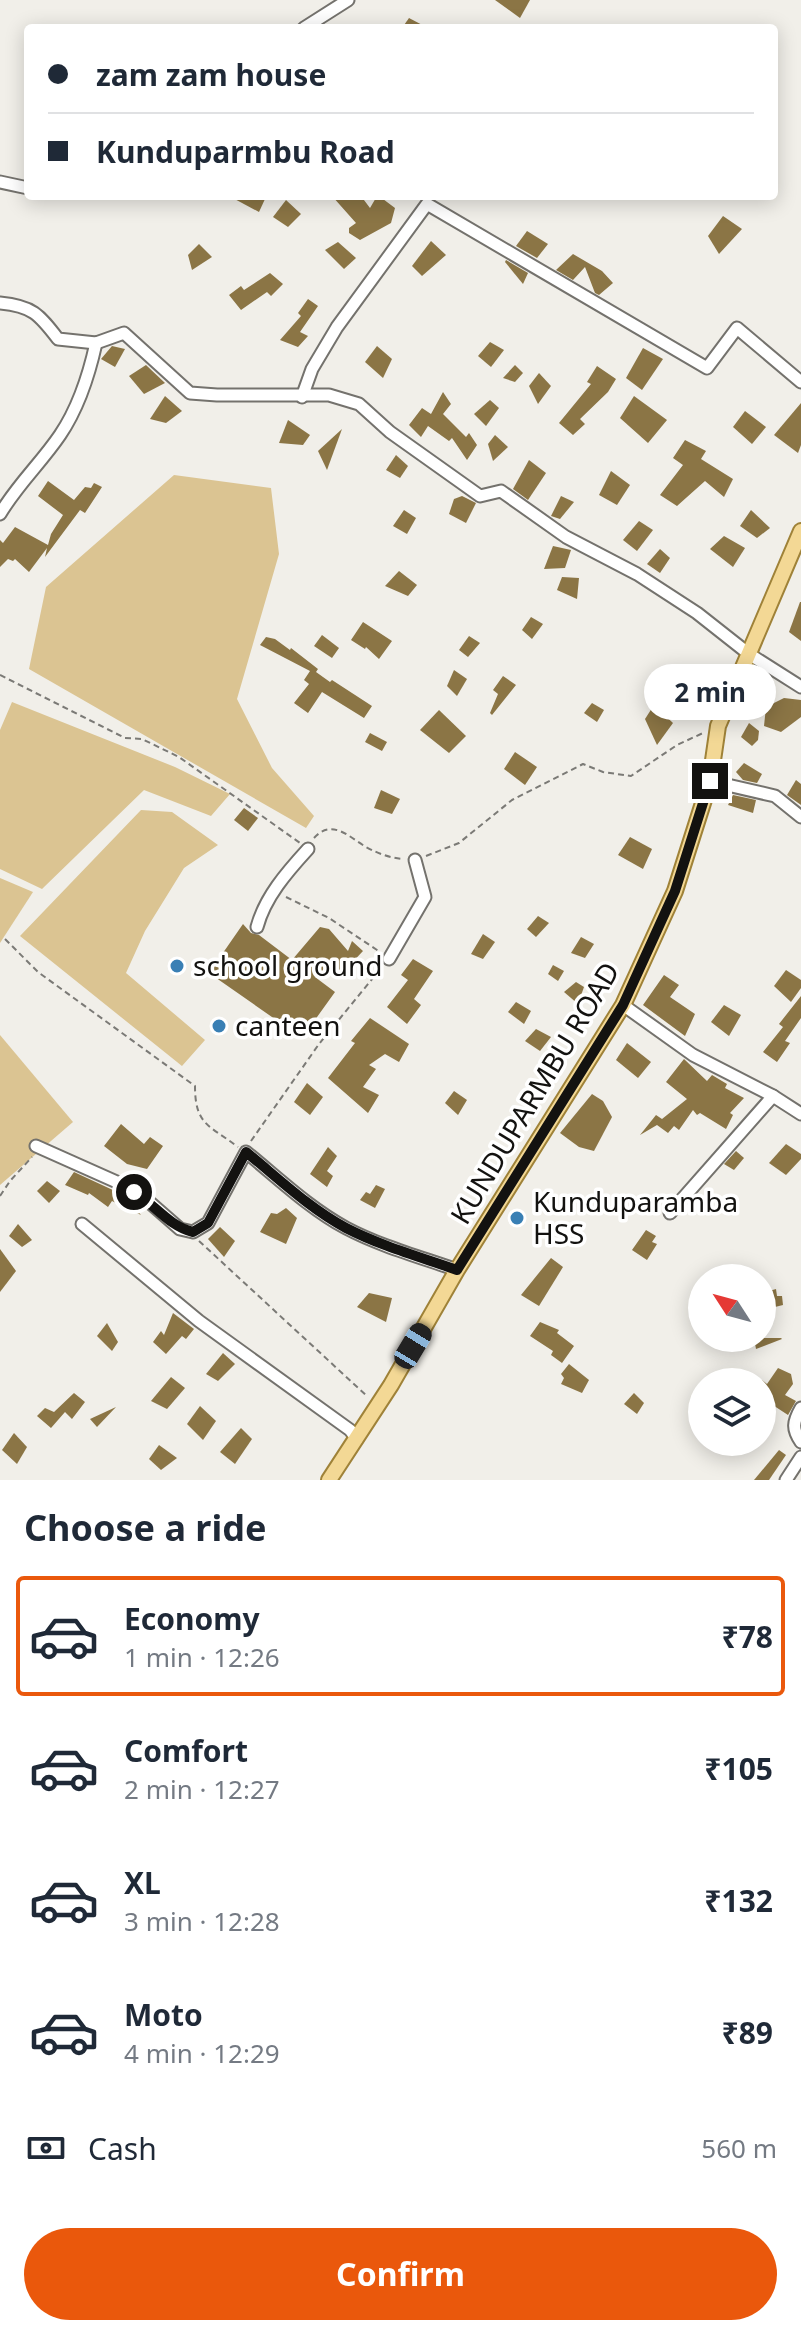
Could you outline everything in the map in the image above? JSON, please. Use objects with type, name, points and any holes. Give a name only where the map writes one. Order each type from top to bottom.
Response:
[{"type":"main road","name":"KUNDUPARMBU ROAD","points":[[329,1480],[623,1005],[675,891],[710,781],[718,726],[801,531]]},
{"type":"street","points":[[310,24],[348,0]]},
{"type":"street","points":[[0,182],[24,187]]},
{"type":"street","points":[[302,397],[312,369],[337,327],[427,204],[707,368],[737,328],[801,382]]},
{"type":"street","points":[[0,303],[22,305],[40,315],[58,339],[96,343],[124,333],[190,393],[329,395],[359,404],[390,432],[480,496],[501,491],[566,537],[637,574],[697,613],[749,654],[801,687]]},
{"type":"street","points":[[0,514],[13,492],[61,434],[87,382],[96,343]]},
{"type":"street","points":[[710,781],[775,796],[801,817]]},
{"type":"street","points":[[257,927],[261,911],[273,892],[308,849]]},
{"type":"street","points":[[389,959],[425,897],[415,860]]},
{"type":"street","points":[[623,1005],[693,1055],[801,1114]]},
{"type":"street","points":[[670,1213],[773,1096]]},
{"type":"street","points":[[36,1146],[119,1183],[148,1201],[180,1229],[193,1232],[208,1223],[246,1152],[311,1205],[343,1226],[368,1239],[457,1270]]},
{"type":"street","points":[[82,1224],[199,1321],[350,1430],[357,1439]]},
{"type":"street","points":[[801,1408],[794,1420],[794,1432],[801,1442]]},
{"type":"street","points":[[786,1480],[801,1457]]},
{"type":"path","points":[[0,675],[125,738],[142,739],[179,757],[283,828],[308,849],[316,834],[326,829],[342,830],[389,858],[415,860],[459,843],[512,800],[583,764],[603,772],[631,776],[677,745],[718,726]]},
{"type":"path","points":[[5,939],[38,972],[195,1086],[195,1110],[205,1123],[246,1152],[254,1135],[319,1044],[389,959],[329,918],[273,892]]},
{"type":"path","points":[[197,1239],[377,1406]]},
{"type":"shaded area","points":[[174,475],[271,488],[279,554],[237,699],[272,768],[314,816],[306,828],[29,669],[46,587]]},
{"type":"shaded area","points":[[12,702],[175,767],[230,794],[211,816],[144,790],[42,889],[0,869],[0,730]]},
{"type":"shaded area","points":[[141,810],[172,812],[218,845],[184,868],[145,931],[126,973],[205,1040],[182,1066],[20,936]]},
{"type":"shaded area","points":[[0,878],[33,892],[0,943]]},
{"type":"shaded area","points":[[0,1035],[73,1122],[0,1185]]},
{"type":"building","points":[[495,0],[530,0],[520,18]]},
{"type":"building","points":[[409,18],[420,24],[405,24]]},
{"type":"building","points":[[236,200],[265,200],[259,212]]},
{"type":"building","points":[[286,200],[301,214],[288,227],[273,217]]},
{"type":"building","points":[[336,200],[364,200],[370,208],[375,200],[384,200],[395,208],[391,223],[360,240],[349,233],[349,228],[356,223]]},
{"type":"building","points":[[723,216],[742,229],[719,254],[708,236]]},
{"type":"building","points":[[527,231],[548,244],[537,258],[516,246]]},
{"type":"building","points":[[431,241],[446,255],[422,276],[412,266]]},
{"type":"building","points":[[338,242],[356,258],[344,269],[325,250]]},
{"type":"building","points":[[199,244],[212,257],[192,270],[188,255]]},
{"type":"building","points":[[573,254],[602,271],[613,283],[599,295],[595,293],[585,267],[573,280],[556,270]]},
{"type":"building","points":[[505,262],[528,273],[523,284]]},
{"type":"building","points":[[270,273],[283,284],[271,296],[267,292],[241,310],[229,295],[241,286],[244,290]]},
{"type":"building","points":[[308,299],[318,306],[300,332],[308,336],[298,347],[280,340],[301,316],[298,313]]},
{"type":"building","points":[[490,342],[504,350],[491,367],[478,356]]},
{"type":"building","points":[[112,346],[125,349],[115,367],[101,359]]},
{"type":"building","points":[[377,346],[392,359],[383,378],[365,362]]},
{"type":"building","points":[[643,348],[663,359],[642,390],[626,378]]},
{"type":"building","points":[[146,365],[165,383],[144,394],[129,376]]},
{"type":"building","points":[[515,365],[523,373],[515,382],[503,378]]},
{"type":"building","points":[[597,366],[616,379],[608,392],[580,419],[585,424],[573,435],[559,423],[591,384],[587,382]]},
{"type":"building","points":[[539,373],[551,386],[538,404],[529,386]]},
{"type":"building","points":[[443,392],[451,404],[443,414],[466,437],[469,433],[477,445],[467,460],[452,438],[449,441],[428,426],[421,437],[409,425],[422,408],[431,414]]},
{"type":"building","points":[[165,396],[182,411],[166,423],[150,419]]},
{"type":"building","points":[[634,396],[667,420],[648,443],[620,418]]},
{"type":"building","points":[[490,400],[499,408],[486,426],[474,414]]},
{"type":"building","points":[[801,403],[801,445],[798,453],[774,435]]},
{"type":"building","points":[[745,411],[766,427],[752,444],[733,427]]},
{"type":"building","points":[[288,420],[310,435],[303,445],[279,443]]},
{"type":"building","points":[[342,429],[327,470],[318,451]]},
{"type":"building","points":[[495,435],[508,447],[493,461],[488,444]]},
{"type":"building","points":[[685,440],[706,451],[701,459],[733,479],[724,497],[705,481],[677,506],[660,495],[683,465],[673,458]]},
{"type":"building","points":[[396,455],[408,466],[400,478],[386,470]]},
{"type":"building","points":[[529,460],[546,473],[528,500],[513,489]]},
{"type":"building","points":[[611,471],[630,485],[617,505],[599,495]]},
{"type":"building","points":[[48,481],[74,500],[85,487],[91,488],[94,483],[102,487],[85,513],[80,510],[45,557],[47,548],[29,572],[15,559],[8,559],[0,567],[0,540],[3,543],[15,527],[48,545],[63,515],[38,496]]},
{"type":"building","points":[[462,496],[476,503],[466,523],[449,514],[454,499]]},
{"type":"building","points":[[561,496],[574,502],[560,519],[551,516]]},
{"type":"building","points":[[404,510],[416,518],[407,534],[393,526]]},
{"type":"building","points":[[751,510],[770,528],[757,538],[740,526]]},
{"type":"building","points":[[639,521],[653,530],[637,551],[623,540]]},
{"type":"building","points":[[724,536],[745,548],[733,567],[710,549]]},
{"type":"building","points":[[553,546],[571,550],[565,568],[544,569]]},
{"type":"building","points":[[660,549],[670,558],[660,573],[647,564]]},
{"type":"building","points":[[399,571],[417,585],[408,596],[385,586]]},
{"type":"building","points":[[562,577],[579,578],[577,599],[557,590]]},
{"type":"building","points":[[801,602],[801,641],[789,632]]},
{"type":"building","points":[[531,617],[543,624],[532,639],[522,630]]},
{"type":"building","points":[[363,622],[392,641],[379,659],[366,647],[351,640]]},
{"type":"building","points":[[322,635],[339,648],[332,658],[314,646]]},
{"type":"building","points":[[469,636],[480,643],[468,657],[459,650]]},
{"type":"building","points":[[266,637],[291,648],[318,669],[316,672],[372,706],[364,718],[322,692],[308,713],[294,703],[309,684],[304,680],[310,671],[260,645]]},
{"type":"building","points":[[454,670],[467,679],[457,696],[447,686]]},
{"type":"building","points":[[503,676],[516,685],[492,715],[490,713],[498,694],[493,690]]},
{"type":"building","points":[[784,698],[801,700],[801,717],[781,732],[764,726],[766,707]]},
{"type":"building","points":[[592,703],[604,710],[597,722],[584,713]]},
{"type":"building","points":[[654,705],[673,723],[657,745],[645,719]]},
{"type":"building","points":[[439,710],[466,736],[449,753],[420,730]]},
{"type":"building","points":[[749,723],[759,731],[758,740],[752,746],[741,737]]},
{"type":"building","points":[[370,733],[387,742],[382,751],[365,742]]},
{"type":"building","points":[[515,752],[537,767],[525,785],[504,769]]},
{"type":"building","points":[[744,763],[762,774],[757,783],[743,780],[736,772]]},
{"type":"building","points":[[796,780],[801,784],[801,805],[787,795]]},
{"type":"building","points":[[381,790],[400,799],[392,814],[374,808]]},
{"type":"building","points":[[733,795],[756,800],[753,813],[728,805]]},
{"type":"building","points":[[244,808],[258,818],[248,831],[234,820]]},
{"type":"building","points":[[630,837],[652,849],[643,869],[618,855]]},
{"type":"building","points":[[538,916],[549,923],[536,937],[527,929]]},
{"type":"building","points":[[243,924],[251,933],[259,935],[292,960],[320,927],[329,929],[348,951],[352,941],[363,951],[348,967],[315,977],[335,992],[302,1038],[209,973]]},
{"type":"building","points":[[483,934],[495,942],[483,959],[471,954]]},
{"type":"building","points":[[581,937],[594,944],[585,958],[571,953]]},
{"type":"building","points":[[413,959],[433,971],[414,999],[421,1005],[407,1024],[387,1007],[408,980],[401,975]]},
{"type":"building","points":[[553,965],[564,971],[558,981],[548,974]]},
{"type":"building","points":[[786,970],[801,980],[801,988],[791,1002],[774,986]]},
{"type":"building","points":[[664,975],[679,985],[670,997],[695,1014],[685,1036],[643,1005]]},
{"type":"building","points":[[576,982],[584,987],[578,1004],[564,992]]},
{"type":"building","points":[[801,996],[801,1018],[785,1041],[790,1043],[777,1062],[763,1052],[783,1027],[779,1024]]},
{"type":"building","points":[[516,1002],[531,1011],[524,1024],[508,1012]]},
{"type":"building","points":[[724,1005],[741,1015],[729,1036],[711,1022]]},
{"type":"building","points":[[370,1018],[409,1044],[399,1062],[385,1054],[369,1065],[376,1069],[363,1087],[379,1095],[368,1113],[328,1078]]},
{"type":"building","points":[[536,1029],[551,1037],[540,1051],[525,1041]]},
{"type":"building","points":[[627,1043],[651,1062],[638,1078],[616,1060]]},
{"type":"building","points":[[684,1059],[707,1081],[712,1075],[727,1084],[725,1088],[744,1098],[730,1113],[733,1115],[726,1129],[693,1110],[679,1130],[674,1126],[668,1133],[657,1125],[640,1135],[656,1115],[662,1119],[687,1099],[666,1082]]},
{"type":"building","points":[[307,1083],[323,1097],[310,1115],[294,1102]]},
{"type":"building","points":[[454,1091],[467,1100],[458,1115],[445,1103]]},
{"type":"building","points":[[592,1094],[603,1101],[612,1117],[594,1151],[579,1147],[560,1133]]},
{"type":"building","points":[[121,1124],[144,1144],[150,1137],[163,1146],[147,1169],[127,1164],[104,1146]]},
{"type":"building","points":[[786,1144],[801,1154],[801,1159],[786,1175],[769,1163]]},
{"type":"building","points":[[328,1147],[337,1156],[327,1171],[333,1176],[327,1187],[310,1174]]},
{"type":"building","points":[[736,1151],[744,1158],[734,1170],[724,1164]]},
{"type":"building","points":[[74,1172],[136,1203],[134,1207],[141,1215],[112,1201],[108,1207],[89,1193],[65,1185]]},
{"type":"building","points":[[47,1181],[60,1191],[49,1203],[37,1191]]},
{"type":"building","points":[[376,1185],[385,1189],[375,1208],[360,1200],[366,1192],[370,1194]]},
{"type":"building","points":[[286,1208],[297,1218],[286,1244],[260,1232],[271,1213],[277,1214]]},
{"type":"building","points":[[18,1224],[32,1240],[22,1247],[9,1236]]},
{"type":"building","points":[[220,1227],[235,1241],[224,1257],[208,1239]]},
{"type":"building","points":[[646,1230],[656,1236],[652,1242],[657,1244],[647,1260],[632,1250]]},
{"type":"building","points":[[0,1249],[16,1271],[0,1292]]},
{"type":"building","points":[[551,1258],[563,1267],[539,1306],[521,1295]]},
{"type":"building","points":[[776,1289],[777,1296],[782,1296],[783,1305],[776,1307]]},
{"type":"building","points":[[369,1293],[392,1298],[386,1322],[357,1307]]},
{"type":"building","points":[[173,1313],[194,1329],[186,1339],[182,1336],[166,1354],[153,1342],[161,1331],[164,1335]]},
{"type":"building","points":[[540,1322],[559,1330],[557,1333],[574,1346],[562,1363],[551,1355],[553,1351],[530,1336]]},
{"type":"building","points":[[107,1323],[118,1342],[112,1351],[97,1336]]},
{"type":"building","points":[[223,1353],[235,1364],[218,1381],[206,1374]]},
{"type":"building","points":[[569,1364],[589,1380],[582,1393],[561,1384],[564,1378],[561,1374]]},
{"type":"building","points":[[778,1368],[791,1374],[793,1384],[785,1395],[796,1401],[788,1415],[776,1407]]},
{"type":"building","points":[[171,1377],[185,1388],[167,1409],[151,1401]]},
{"type":"building","points":[[74,1393],[85,1402],[72,1419],[65,1412],[51,1428],[37,1416],[45,1408],[54,1412]]},
{"type":"building","points":[[634,1393],[644,1403],[637,1414],[624,1404]]},
{"type":"building","points":[[200,1406],[216,1421],[203,1440],[187,1424]]},
{"type":"building","points":[[116,1407],[97,1427],[90,1419]]},
{"type":"building","points":[[241,1428],[252,1439],[235,1464],[220,1452]]},
{"type":"building","points":[[14,1433],[27,1447],[17,1464],[2,1450]]},
{"type":"building","points":[[159,1445],[177,1458],[161,1470],[149,1459]]},
{"type":"building","points":[[779,1450],[786,1455],[769,1480],[754,1480],[776,1456]]},
{"type":"place","name":"school ground","points":[[177,966]]},
{"type":"place","name":"canteen","points":[[219,1026]]},
{"type":"place","name":"Kunduparamba HSS","points":[[517,1218]]},
{"type":"route","points":[[134,1192],[180,1229],[193,1232],[208,1223],[246,1152],[311,1205],[343,1226],[368,1239],[457,1270],[623,1005],[675,891],[710,781]]}]
